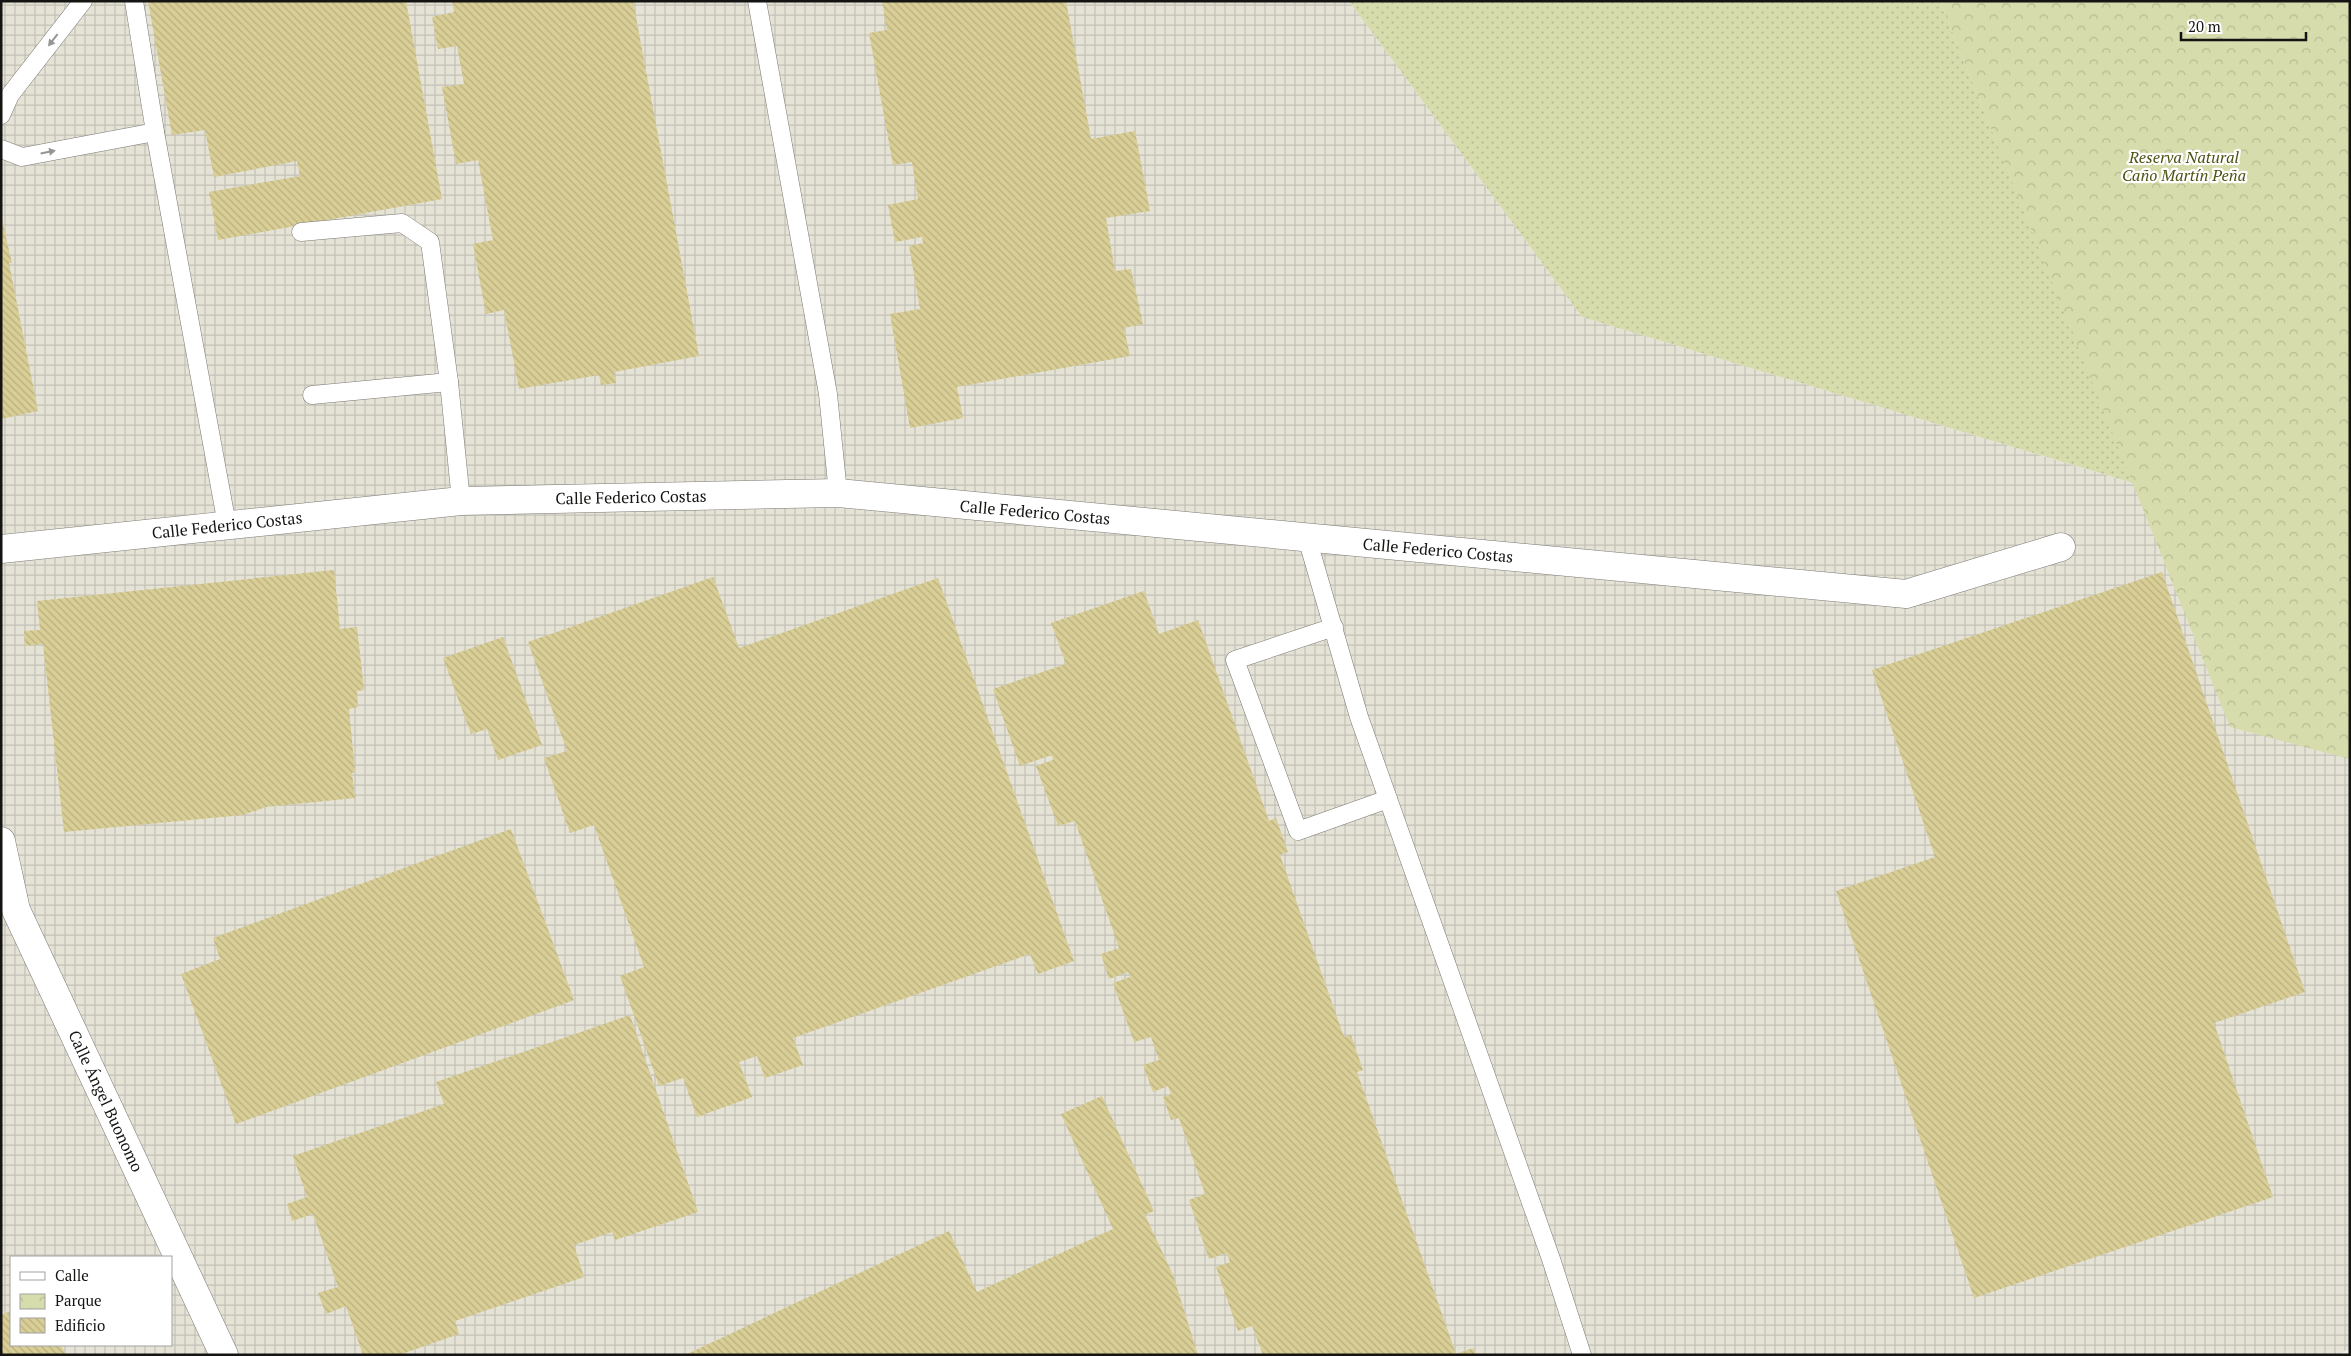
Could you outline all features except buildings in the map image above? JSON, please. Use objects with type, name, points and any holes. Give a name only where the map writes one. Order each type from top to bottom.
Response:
[{"type":"street","name":"Calle Federico Costas","points":[[1,549],[461,501],[838,493],[1906,594],[2061,547]]},
{"type":"street","name":"Calle Ángel Buonomo","points":[[1,842],[16,910],[224,1355]]},
{"type":"lane","points":[[1,115],[10,95],[83,1]]},
{"type":"lane","points":[[134,1],[155,132],[227,525]]},
{"type":"lane","points":[[757,1],[828,394],[838,493]]},
{"type":"lane","points":[[1,150],[22,156],[155,132]]},
{"type":"lane","points":[[301,232],[402,223],[430,242],[449,382],[461,501]]},
{"type":"lane","points":[[312,395],[449,382]]},
{"type":"lane","points":[[1308,538],[1359,717],[1551,1259],[1582,1355]]},
{"type":"lane","points":[[1334,627],[1235,660],[1298,831],[1388,799]]},
{"type":"shaded area","points":[[1,1],[1349,1],[1582,317],[2156,490],[2350,754],[2350,1348],[2338,1355],[1,1355]]},
{"type":"green space","points":[[1349,1],[1940,1],[2133,483],[1582,317]]},
{"type":"green space","name":"Reserva Natural Caño Martín Peña","points":[[1940,1],[2350,1],[2350,759],[2230,727]]}]
